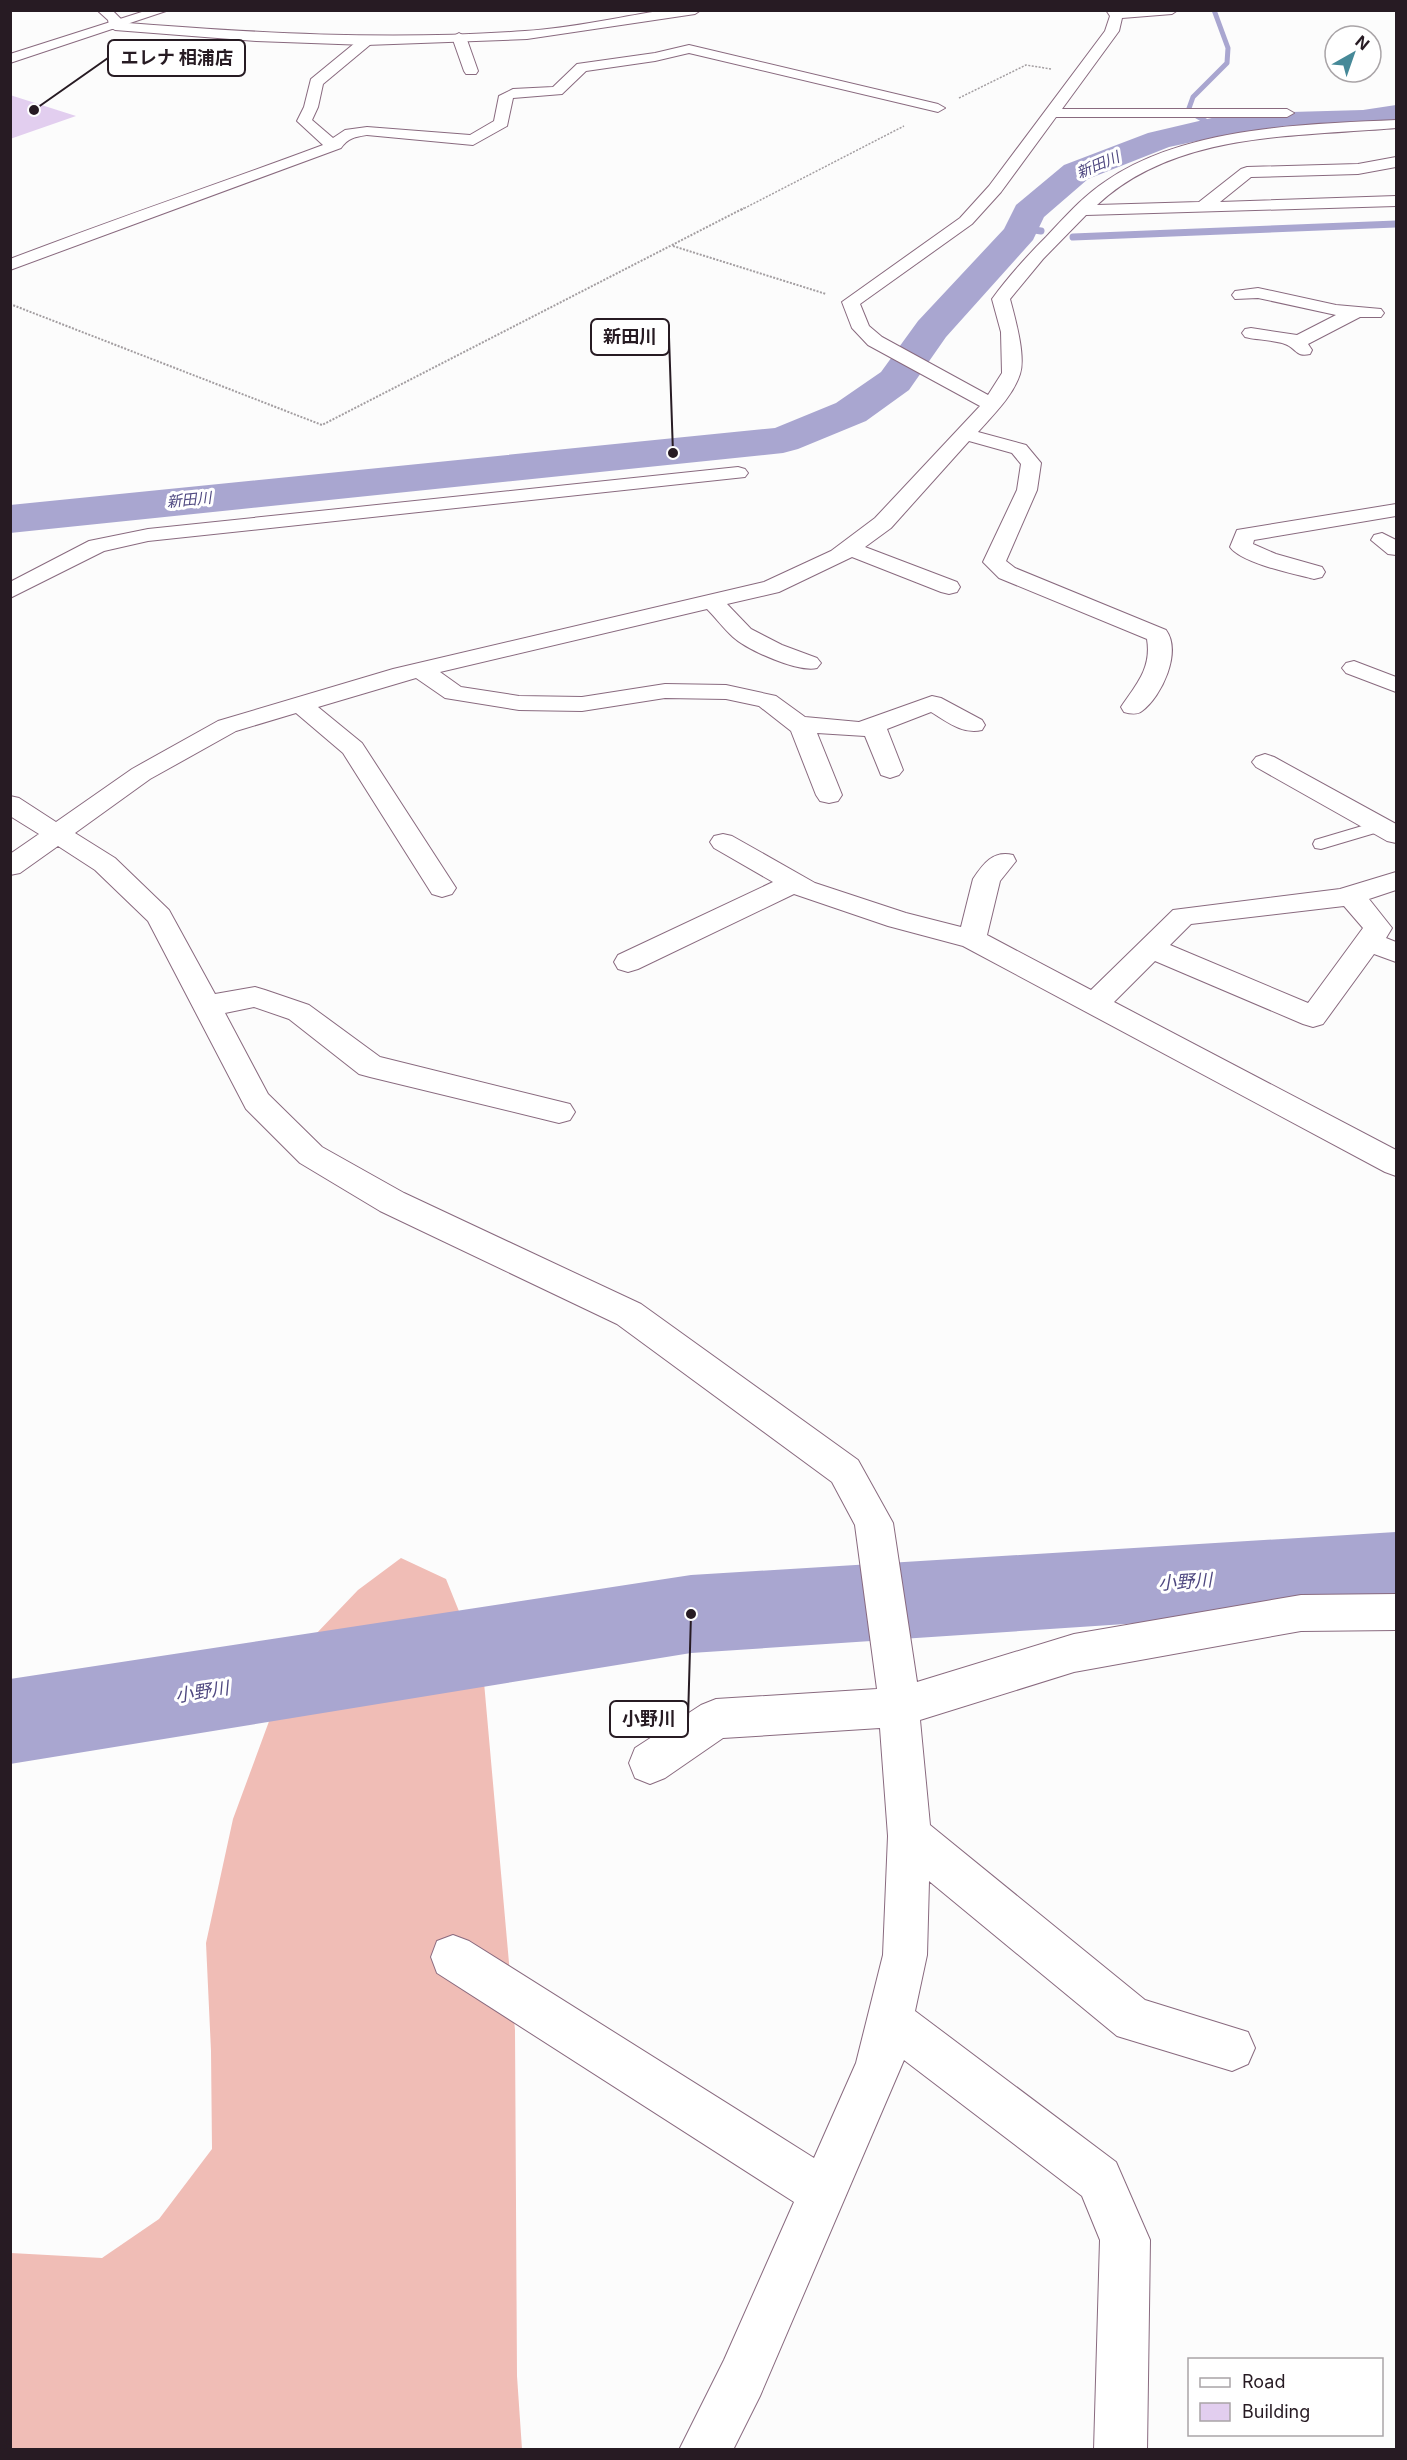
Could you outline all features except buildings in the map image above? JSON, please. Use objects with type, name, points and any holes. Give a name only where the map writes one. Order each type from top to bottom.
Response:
[{"type":"street","points":[[103,10],[114,18],[115,26]]},
{"type":"street","points":[[10,59],[163,10]]},
{"type":"street","points":[[115,26],[256,37],[366,41],[527,35],[695,10]]},
{"type":"street","points":[[992,405],[875,341],[861,328],[850,302],[966,221],[995,189],[1112,31],[1114,13],[1172,10]]},
{"type":"street","points":[[459,38],[471,71]]},
{"type":"street","points":[[336,146],[324,139],[304,121],[311,107],[316,82],[366,41]]},
{"type":"street","points":[[10,265],[153,210],[220,189],[336,146],[340,139],[350,133],[367,131],[472,140],[502,123],[501,115],[506,96],[513,93],[557,91],[582,67],[655,57],[689,49],[939,108]]},
{"type":"street","points":[[1053,113],[1357,111]]},
{"type":"street","points":[[10,867],[141,774],[227,726],[299,703],[421,670],[771,587],[838,556],[883,523],[992,405],[1011,373],[1010,332],[1001,299],[1033,258],[1103,190],[1147,165],[1218,141],[1301,129],[1357,128],[1396,124]]},
{"type":"street","points":[[1203,207],[1247,172],[1358,169],[1396,162]]},
{"type":"street","points":[[1082,210],[1396,201]]},
{"type":"street","points":[[1245,291],[1336,310],[1368,306],[1396,320]]},
{"type":"street","points":[[1251,333],[1302,345],[1368,306]]},
{"type":"street","points":[[965,434],[1019,449],[1031,464],[1027,490],[994,562],[1007,573],[1158,635],[1162,650],[1151,686],[1133,707]]},
{"type":"street","points":[[10,591],[97,546],[148,535],[738,473]]},
{"type":"street","points":[[1314,572],[1268,559],[1241,547],[1245,536],[1396,510]]},
{"type":"street","points":[[849,548],[950,587]]},
{"type":"street","points":[[712,601],[743,634],[774,650],[809,663]]},
{"type":"street","points":[[1354,668],[1396,685]]},
{"type":"street","points":[[421,670],[454,693],[519,703],[582,704],[665,691],[726,692],[767,701],[802,727],[829,795]]},
{"type":"street","points":[[299,703],[353,748],[442,888]]},
{"type":"street","points":[[798,724],[861,730],[932,703],[973,725]]},
{"type":"street","points":[[873,725],[890,770]]},
{"type":"street","points":[[1265,762],[1388,830]]},
{"type":"street","points":[[10,804],[105,864],[159,916],[257,1101],[310,1155],[392,1202],[629,1314],[845,1471],[874,1523],[897,1692],[909,1836],[905,1955],[879,2066],[742,2378],[705,2450]]},
{"type":"street","points":[[723,842],[805,889],[898,920],[972,939],[1396,1164]]},
{"type":"street","points":[[419,852],[447,847]]},
{"type":"street","points":[[972,939],[987,879],[1003,861]]},
{"type":"street","points":[[1094,1004],[1184,916],[1350,895],[1396,881]]},
{"type":"street","points":[[628,962],[795,883]]},
{"type":"street","points":[[1151,948],[1313,1017],[1378,928],[1350,895]]},
{"type":"street","points":[[1368,941],[1396,953]]},
{"type":"street","points":[[207,1006],[255,997],[299,1012],[370,1066],[559,1113]]},
{"type":"street","points":[[650,1763],[716,1719],[897,1692],[1074,1653],[1301,1613],[1396,1612]]},
{"type":"street","points":[[909,1836],[1133,2020],[1232,2048]]},
{"type":"street","points":[[453,1957],[823,2192]]},
{"type":"street","points":[[890,2021],[1099,2179],[1125,2240],[1120,2450]]},
{"type":"lane","points":[[1321,844],[1388,830]]},
{"type":"path","points":[[10,304],[322,425],[1026,65],[1078,75]]},
{"type":"path","points":[[672,246],[850,302]]},
{"type":"shaded area","points":[[401,1558],[446,1579],[483,1671],[515,2030],[517,2376],[522,2449],[11,2450],[11,2253],[102,2258],[159,2219],[212,2149],[211,2051],[206,1943],[233,1819],[292,1659],[358,1590]]},
{"type":"waterway","points":[[1214,10],[1228,48],[1227,63],[1193,97],[1188,111],[1216,127]]},
{"type":"waterway","name":"新田川","points":[[10,519],[783,440],[851,412],[895,381],[932,329],[1020,232],[1028,212],[1076,172],[1159,140],[1216,127],[1291,121],[1363,119],[1396,114]]},
{"type":"waterway","points":[[1073,237],[1396,224]]},
{"type":"waterway","points":[[1022,228],[1041,231]]},
{"type":"waterway","name":"小野川","points":[[10,1722],[691,1614],[1396,1569]]},
{"type":"place","name":"エレナ 相浦店","points":[[34,110]]},
{"type":"place","name":"新田川","points":[[673,453]]},
{"type":"place","name":"小野川","points":[[691,1614]]}]
